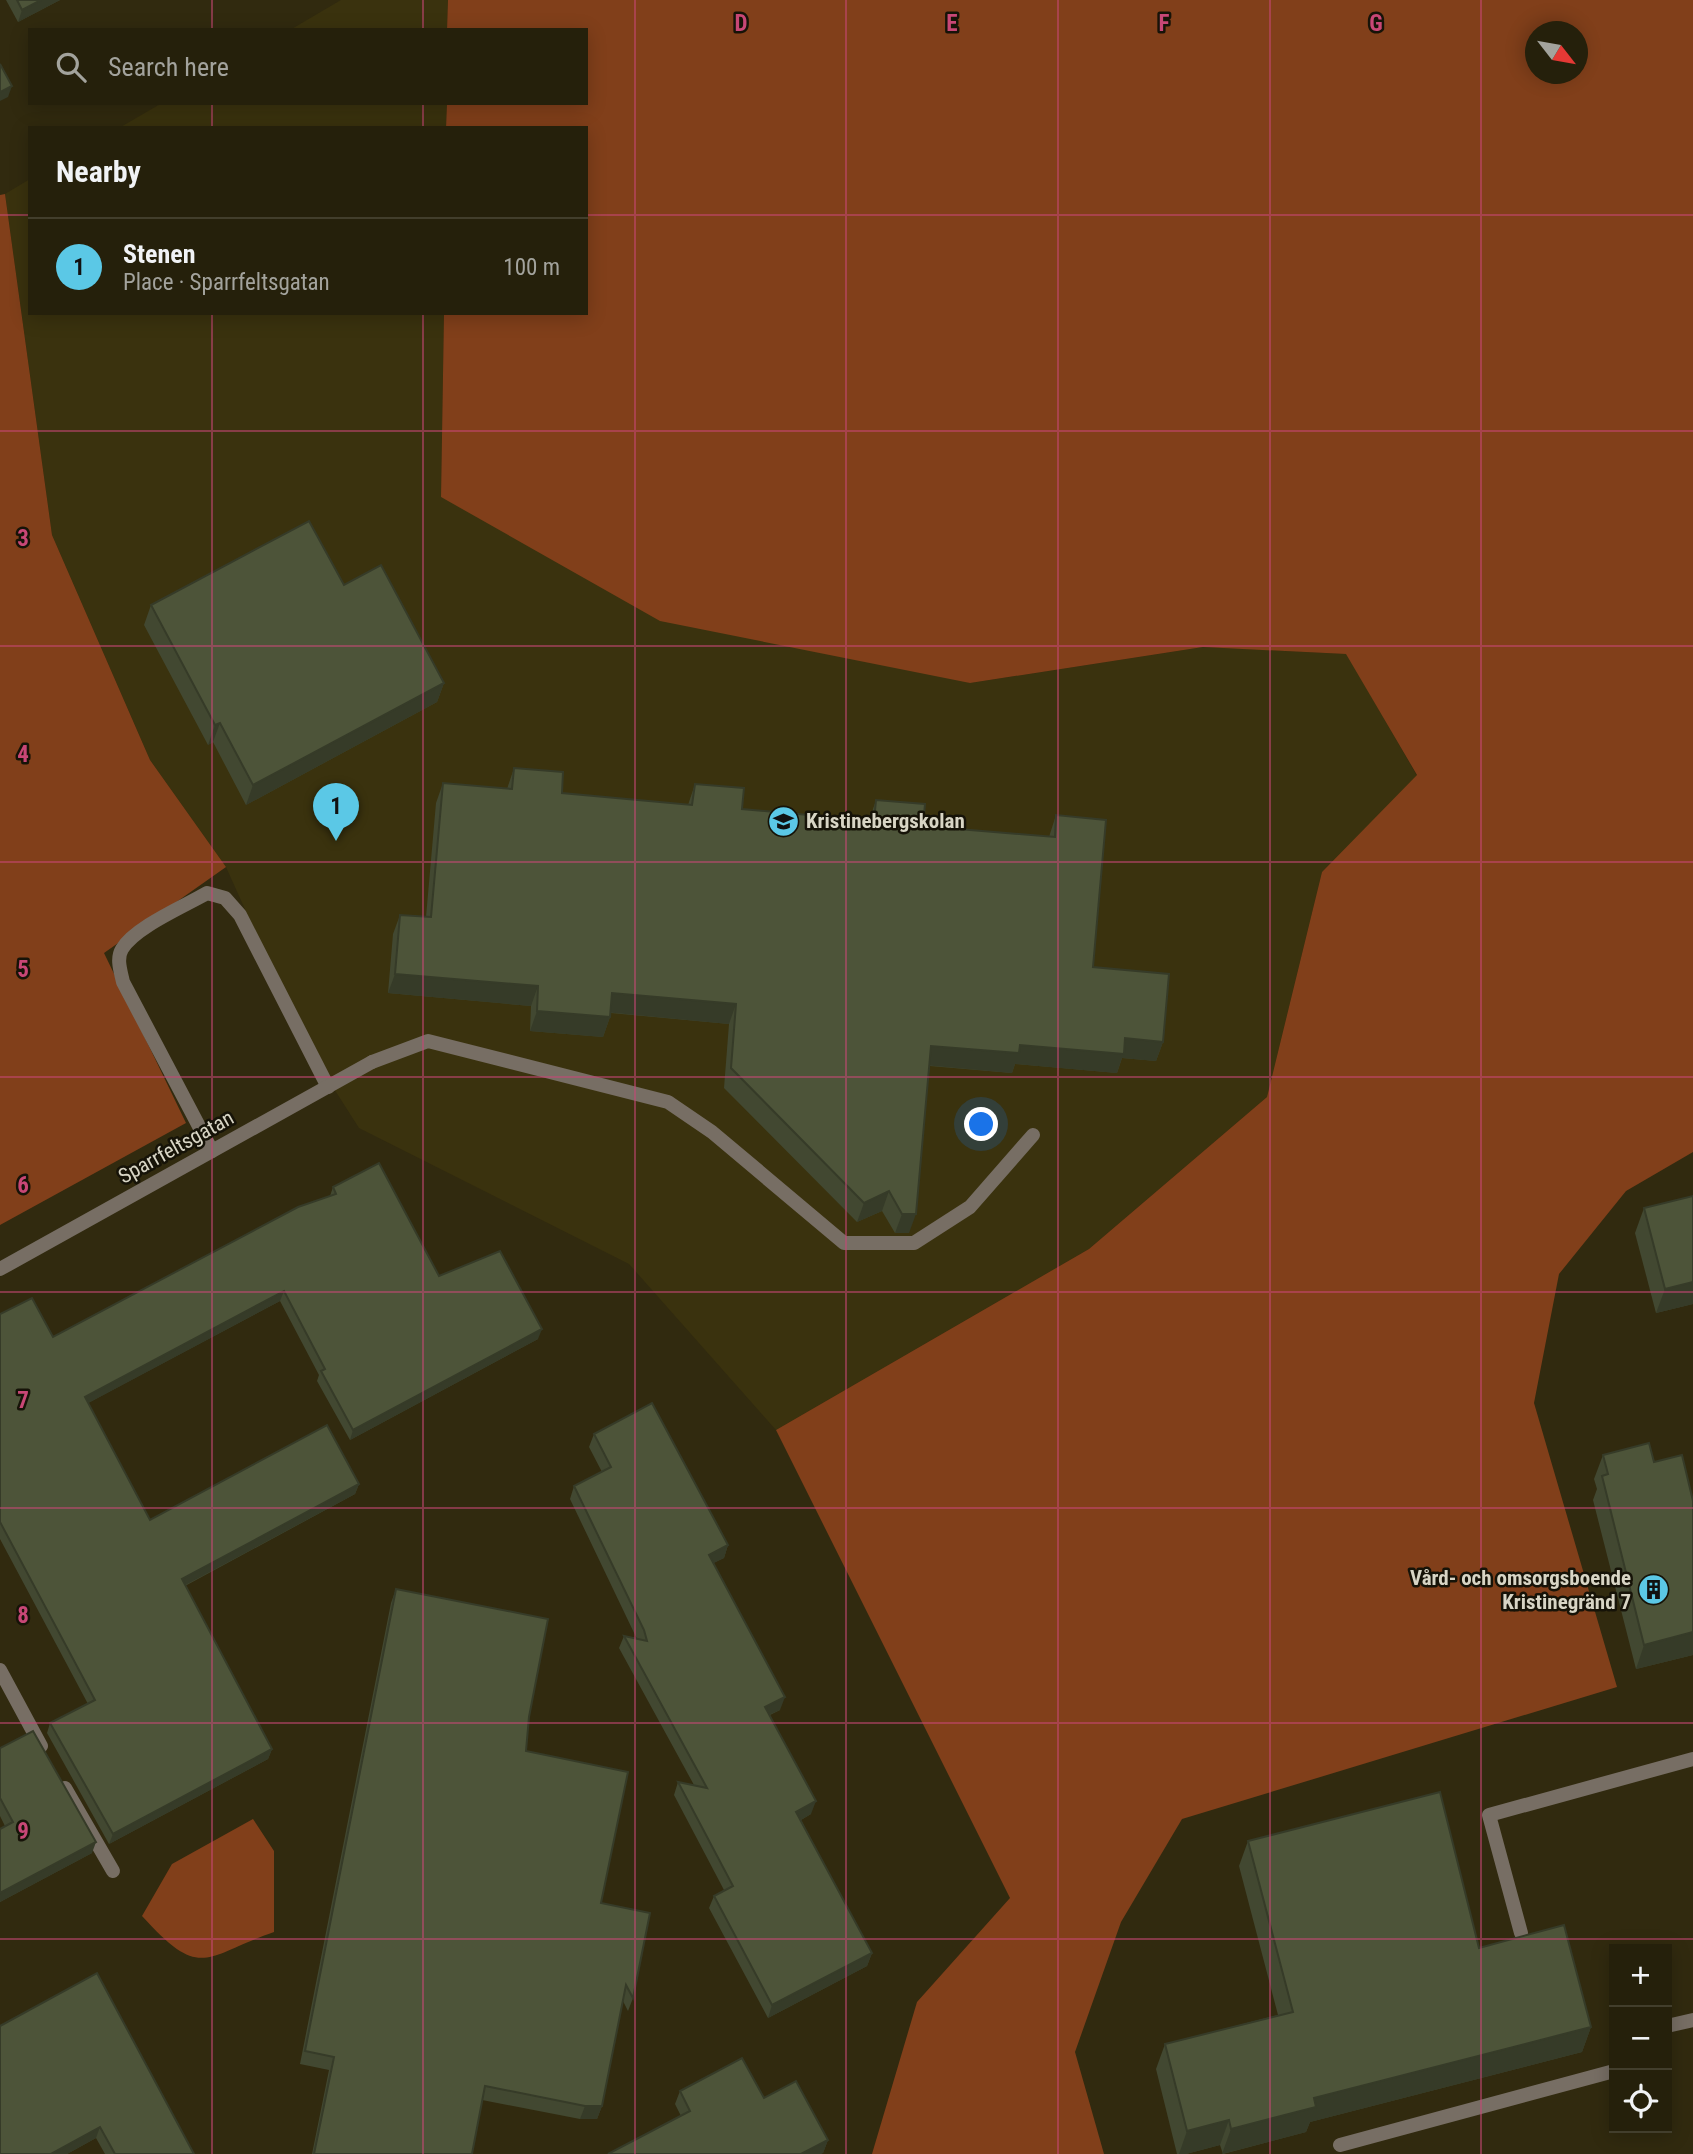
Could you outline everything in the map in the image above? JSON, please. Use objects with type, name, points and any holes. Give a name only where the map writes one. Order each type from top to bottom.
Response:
[{"type":"street","points":[[212,1151],[122,982],[119,964],[122,949],[144,929],[207,893],[225,898],[240,915],[327,1087]]},
{"type":"street","name":"Sparrfeltsgatan","points":[[0,1269],[372,1062],[428,1041],[668,1102],[712,1132],[844,1243],[914,1243],[970,1207],[1033,1135]]},
{"type":"street","points":[[0,1670],[46,1754]]},
{"type":"street","points":[[1521,1933],[1489,1815],[1693,1759]]},
{"type":"street","points":[[59,1777],[113,1871]]},
{"type":"street","points":[[1672,2025],[1693,2020]]},
{"type":"street","points":[[1340,2146],[1609,2072]]},
{"type":"shaded area","points":[[341,0],[448,0],[447,28],[293,28]]},
{"type":"shaded area","points":[[448,0],[1693,0],[1693,1152],[1626,1191],[1559,1274],[1534,1403],[1617,1687],[1182,1819],[1121,1922],[1075,2052],[1104,2154],[872,2154],[917,2002],[1010,1898],[776,1430],[1089,1249],[1267,1097],[1322,872],[1417,775],[1346,654],[1203,647],[970,683],[660,621],[441,497],[444,315],[588,315],[588,126],[446,126],[447,105],[588,105],[588,28],[447,28]]},
{"type":"shaded area","points":[[159,105],[447,105],[446,126],[122,126]]},
{"type":"shaded area","name":"Kristinebergskolan","points":[[28,180],[28,315],[444,315],[441,497],[970,683],[1203,647],[1347,654],[1417,776],[1322,872],[1267,1097],[1089,1249],[776,1430],[629,1264],[359,1128],[306,1045],[226,867],[150,760],[52,535],[5,194]]},
{"type":"shaded area","points":[[5,194],[52,535],[150,760],[226,867],[104,953],[186,1123],[0,1225],[0,195]]},
{"type":"shaded area","points":[[253,1819],[274,1851],[274,1932],[204,1958],[178,1950],[142,1916],[172,1864]]},
{"type":"building","points":[[17,0],[41,0],[22,10]]},
{"type":"building","points":[[0,64],[12,86],[0,92]]},
{"type":"building","points":[[309,521],[344,585],[381,565],[444,683],[253,785],[220,723],[215,725],[151,605]]},
{"type":"building","points":[[514,768],[563,772],[562,793],[692,805],[695,784],[744,788],[742,809],[874,821],[876,800],[925,804],[923,826],[1055,837],[1056,815],[1106,820],[1093,967],[1169,974],[1163,1042],[1125,1038],[1124,1054],[1020,1045],[1019,1053],[931,1046],[916,1214],[902,1214],[889,1191],[864,1203],[731,1068],[736,1004],[612,993],[610,1017],[537,1011],[538,986],[395,974],[400,915],[431,917],[443,783],[512,789]]},
{"type":"building","points":[[379,1163],[439,1276],[500,1251],[542,1329],[353,1430],[321,1371],[325,1369],[284,1291],[85,1397],[150,1520],[327,1425],[359,1484],[182,1579],[272,1749],[113,1834],[50,1723],[95,1700],[0,1522],[0,1314],[32,1298],[53,1337],[298,1207],[336,1194],[333,1187]]},
{"type":"building","points":[[1693,1196],[1693,1282],[1665,1289],[1644,1208]]},
{"type":"building","points":[[652,1403],[728,1545],[709,1555],[785,1697],[765,1707],[816,1801],[796,1812],[872,1953],[772,2005],[714,1896],[733,1886],[678,1782],[707,1788],[624,1636],[647,1641],[574,1486],[611,1467],[594,1434]]},
{"type":"building","name":"Vård- och omsorgsboende Kristinegränd 7","points":[[1649,1443],[1654,1462],[1682,1455],[1693,1501],[1693,1632],[1644,1645],[1602,1476],[1608,1474],[1603,1455]]},
{"type":"building","points":[[396,1589],[548,1619],[529,1717],[526,1751],[628,1772],[601,1903],[650,1913],[633,1998],[626,1985],[602,2106],[585,2106],[485,2086],[472,2154],[314,2154],[334,2057],[305,2051]]},
{"type":"building","points":[[33,1731],[96,1842],[0,1893],[0,1829],[13,1822],[0,1798],[0,1748]]},
{"type":"building","points":[[1440,1792],[1479,1948],[1564,1925],[1591,2027],[1314,2098],[1316,2107],[1231,2129],[1229,2120],[1187,2131],[1165,2044],[1293,2012],[1248,1841]]},
{"type":"building","points":[[97,1973],[194,2154],[115,2154],[100,2127],[51,2154],[0,2154],[0,2026]]},
{"type":"building","points":[[742,2058],[764,2098],[796,2081],[828,2140],[801,2154],[608,2154],[690,2111],[680,2091]]},
{"type":"place","name":"Kristinebergskolan","points":[[783,821]]},
{"type":"place","name":"Stenen","points":[[336,841]]},
{"type":"place","name":"Vård- och omsorgsboende Kristinegränd 7","points":[[1654,1590]]}]
